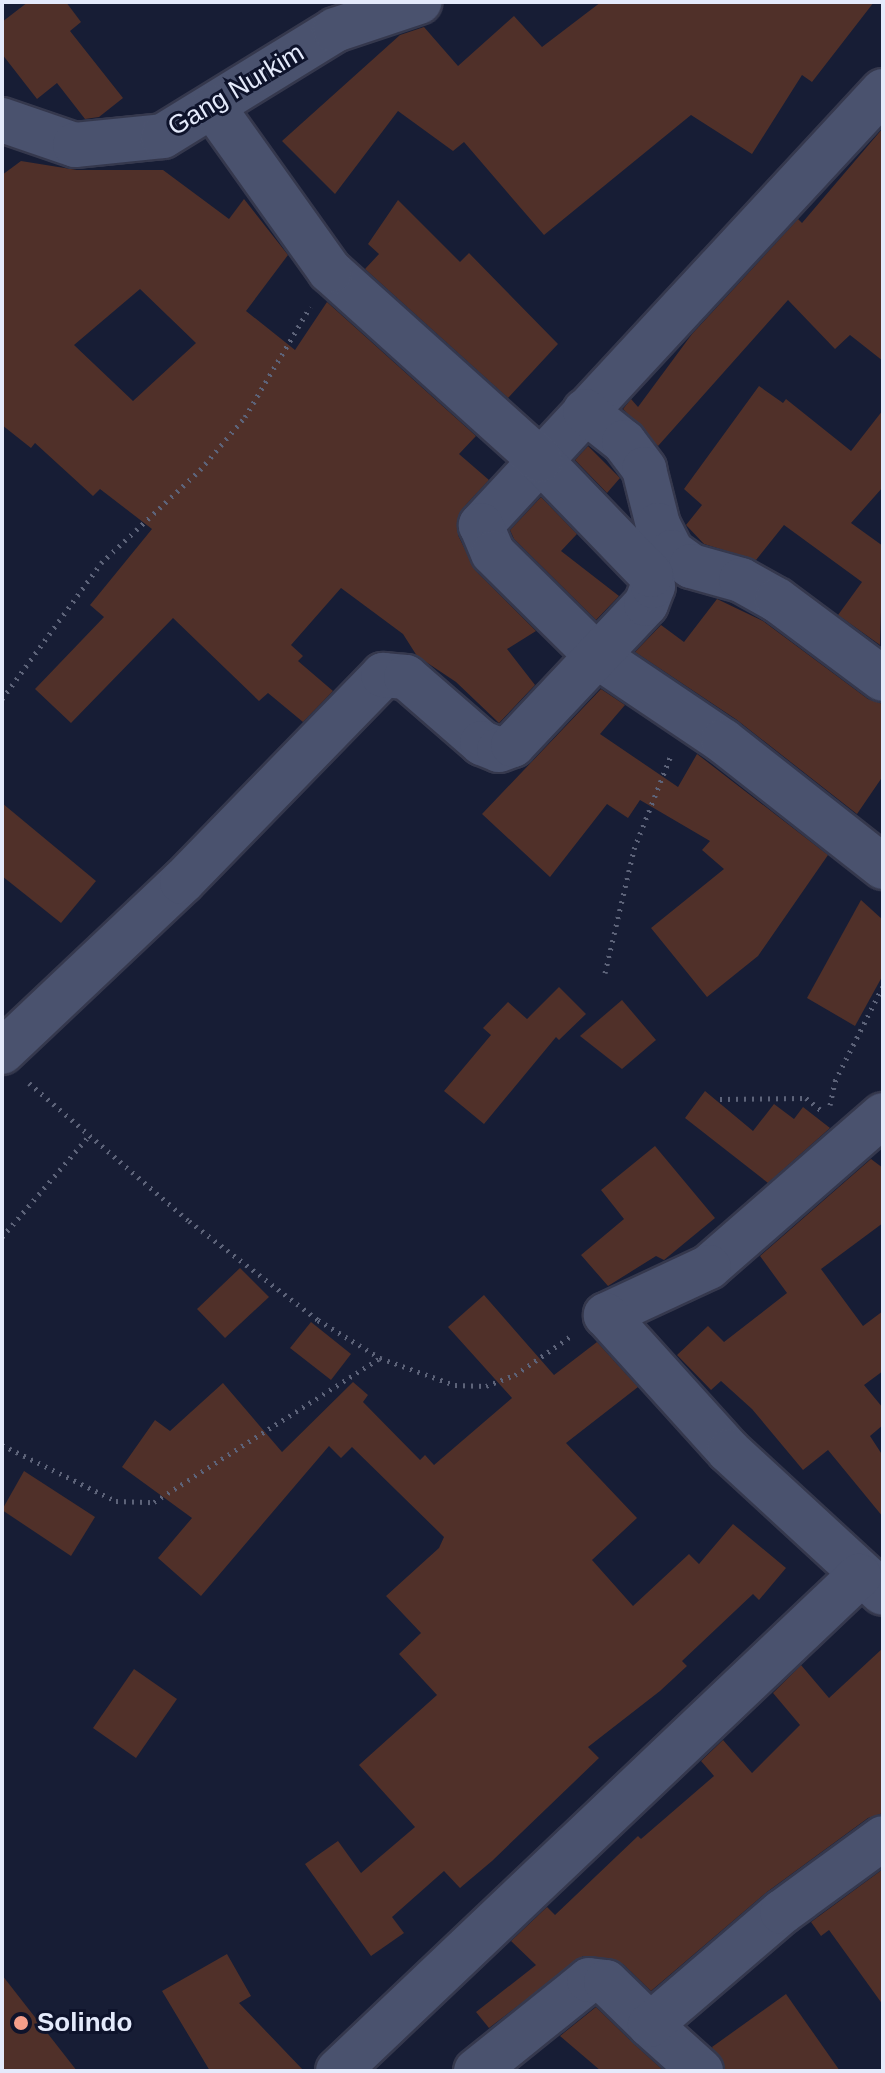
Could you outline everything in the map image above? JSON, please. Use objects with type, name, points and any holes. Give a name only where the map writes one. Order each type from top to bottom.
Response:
[{"type":"street","name":"Gang Nurkim","points":[[2,120],[75,145],[107,146],[163,136],[335,30],[419,2]]},
{"type":"street","points":[[883,91],[488,512],[481,525],[483,538],[597,656],[686,716],[883,867]]},
{"type":"street","points":[[13,1065],[182,882],[383,675],[406,677],[482,743],[499,750],[526,734],[646,604],[653,586],[651,575],[540,460],[330,271],[213,107]]},
{"type":"street","points":[[585,411],[624,442],[644,469],[658,525],[672,552],[691,566],[741,580],[777,600],[883,679]]},
{"type":"street","points":[[338,2071],[871,1584],[729,1451],[606,1315],[709,1267],[883,1115]]},
{"type":"street","points":[[650,2025],[782,1912],[883,1838]]},
{"type":"street","points":[[476,2071],[589,1980],[606,1982],[701,2071]]},
{"type":"path","points":[[2,699],[101,563],[200,470],[245,417],[330,271]]},
{"type":"path","points":[[605,973],[634,849],[686,716]]},
{"type":"path","points":[[720,1099],[806,1098],[828,1116],[835,1081],[883,986]]},
{"type":"path","points":[[13,1065],[88,1137],[318,1320],[380,1358],[455,1385],[486,1386],[515,1375],[606,1315]]},
{"type":"path","points":[[2,1237],[88,1137]]},
{"type":"path","points":[[2,1445],[116,1501],[154,1502],[380,1358]]},
{"type":"building","points":[[28,2],[66,2],[81,22],[70,31],[123,98],[99,117],[85,119],[57,83],[37,99],[2,54],[2,22]]},
{"type":"building","points":[[601,2],[874,2],[812,82],[802,75],[752,154],[691,115],[544,235],[464,142],[453,151],[398,111],[335,194],[282,141],[400,35],[424,27],[458,66],[514,16],[542,47]]},
{"type":"building","points":[[883,128],[883,361],[850,335],[835,349],[788,300],[658,446],[623,409],[631,399],[638,407],[692,334],[798,219],[802,223]]},
{"type":"building","points":[[21,161],[77,170],[163,170],[229,219],[244,199],[288,255],[246,311],[295,350],[327,302],[476,436],[459,454],[489,480],[462,509],[458,535],[475,570],[536,631],[507,649],[535,685],[499,723],[456,682],[417,656],[403,634],[341,588],[291,645],[303,656],[298,661],[333,691],[303,722],[268,693],[259,701],[173,618],[71,723],[35,689],[104,617],[90,605],[152,529],[100,489],[93,496],[35,443],[31,448],[2,425],[2,175]],"holes":[[[140,289],[196,343],[133,401],[74,345]]]},
{"type":"building","points":[[398,200],[460,262],[469,253],[558,344],[508,398],[365,269],[379,254],[368,244]]},
{"type":"building","points":[[759,386],[783,403],[786,399],[851,451],[883,410],[883,487],[851,523],[883,546],[880,645],[838,615],[862,582],[784,525],[756,560],[704,544],[686,525],[702,505],[684,489]]},
{"type":"building","points":[[588,446],[620,478],[607,493],[575,460]]},
{"type":"building","points":[[541,497],[577,534],[561,551],[619,596],[596,620],[514,539],[510,530]]},
{"type":"building","points":[[717,599],[763,621],[868,699],[883,704],[883,776],[857,814],[737,720],[635,652],[661,625],[684,642]]},
{"type":"building","points":[[601,689],[625,705],[600,734],[678,787],[697,754],[828,855],[758,956],[707,997],[651,928],[724,869],[702,850],[710,841],[640,800],[628,818],[607,804],[550,877],[482,814]]},
{"type":"building","points":[[2,803],[96,881],[61,923],[2,876]]},
{"type":"building","points":[[861,900],[883,920],[883,975],[855,1026],[807,998]]},
{"type":"building","points":[[559,987],[586,1014],[559,1040],[556,1037],[484,1124],[444,1091],[491,1035],[483,1028],[508,1002],[527,1019]]},
{"type":"building","points":[[622,1000],[656,1040],[622,1069],[580,1036]]},
{"type":"building","points":[[705,1091],[753,1131],[774,1104],[794,1119],[803,1107],[830,1128],[768,1183],[685,1118]]},
{"type":"building","points":[[655,1146],[715,1218],[664,1260],[656,1256],[608,1286],[581,1255],[624,1219],[601,1190]]},
{"type":"building","points":[[871,1159],[883,1168],[883,1223],[821,1269],[863,1326],[883,1311],[883,1371],[864,1385],[883,1408],[883,1425],[870,1436],[883,1456],[883,1517],[828,1450],[803,1470],[752,1409],[721,1381],[711,1390],[677,1355],[708,1326],[724,1342],[787,1293],[760,1256]]},
{"type":"building","points":[[240,1268],[269,1297],[225,1338],[197,1309]]},
{"type":"building","points":[[484,1295],[554,1375],[597,1342],[638,1387],[566,1443],[637,1518],[592,1560],[633,1606],[689,1554],[699,1564],[733,1524],[786,1568],[759,1600],[753,1594],[682,1661],[687,1666],[660,1691],[588,1747],[599,1758],[492,1861],[460,1888],[444,1871],[392,1917],[404,1933],[371,1956],[305,1864],[338,1841],[361,1873],[415,1827],[359,1765],[437,1695],[399,1654],[421,1633],[386,1596],[439,1548],[444,1537],[352,1447],[341,1458],[329,1446],[201,1596],[158,1558],[192,1518],[122,1467],[155,1420],[170,1431],[223,1383],[282,1452],[353,1382],[368,1395],[363,1402],[420,1460],[425,1455],[434,1465],[512,1398],[448,1327]]},
{"type":"building","points":[[311,1322],[351,1354],[331,1380],[290,1348]]},
{"type":"building","points":[[24,1471],[95,1517],[71,1556],[2,1510]]},
{"type":"building","points":[[883,1648],[883,1813],[868,1818],[767,1892],[651,1991],[623,1964],[583,1956],[489,2028],[476,2012],[536,1965],[511,1941],[547,1907],[555,1915],[638,1836],[641,1839],[714,1776],[701,1761],[723,1740],[752,1773],[800,1725],[773,1693],[801,1665],[829,1698]]},
{"type":"building","points":[[134,1669],[177,1699],[136,1758],[93,1728]]},
{"type":"building","points":[[883,1869],[883,2005],[829,1930],[821,1936],[811,1922]]},
{"type":"building","points":[[227,1954],[251,1996],[239,2003],[304,2071],[210,2071],[162,1991]]},
{"type":"building","name":"Solindo","points":[[2,1975],[77,2071],[2,2071]]},
{"type":"building","points":[[786,1994],[840,2071],[725,2071],[712,2047]]},
{"type":"building","points":[[596,2007],[664,2071],[601,2071],[560,2036]]},
{"type":"place","name":"Solindo","points":[[21,2023]]}]
